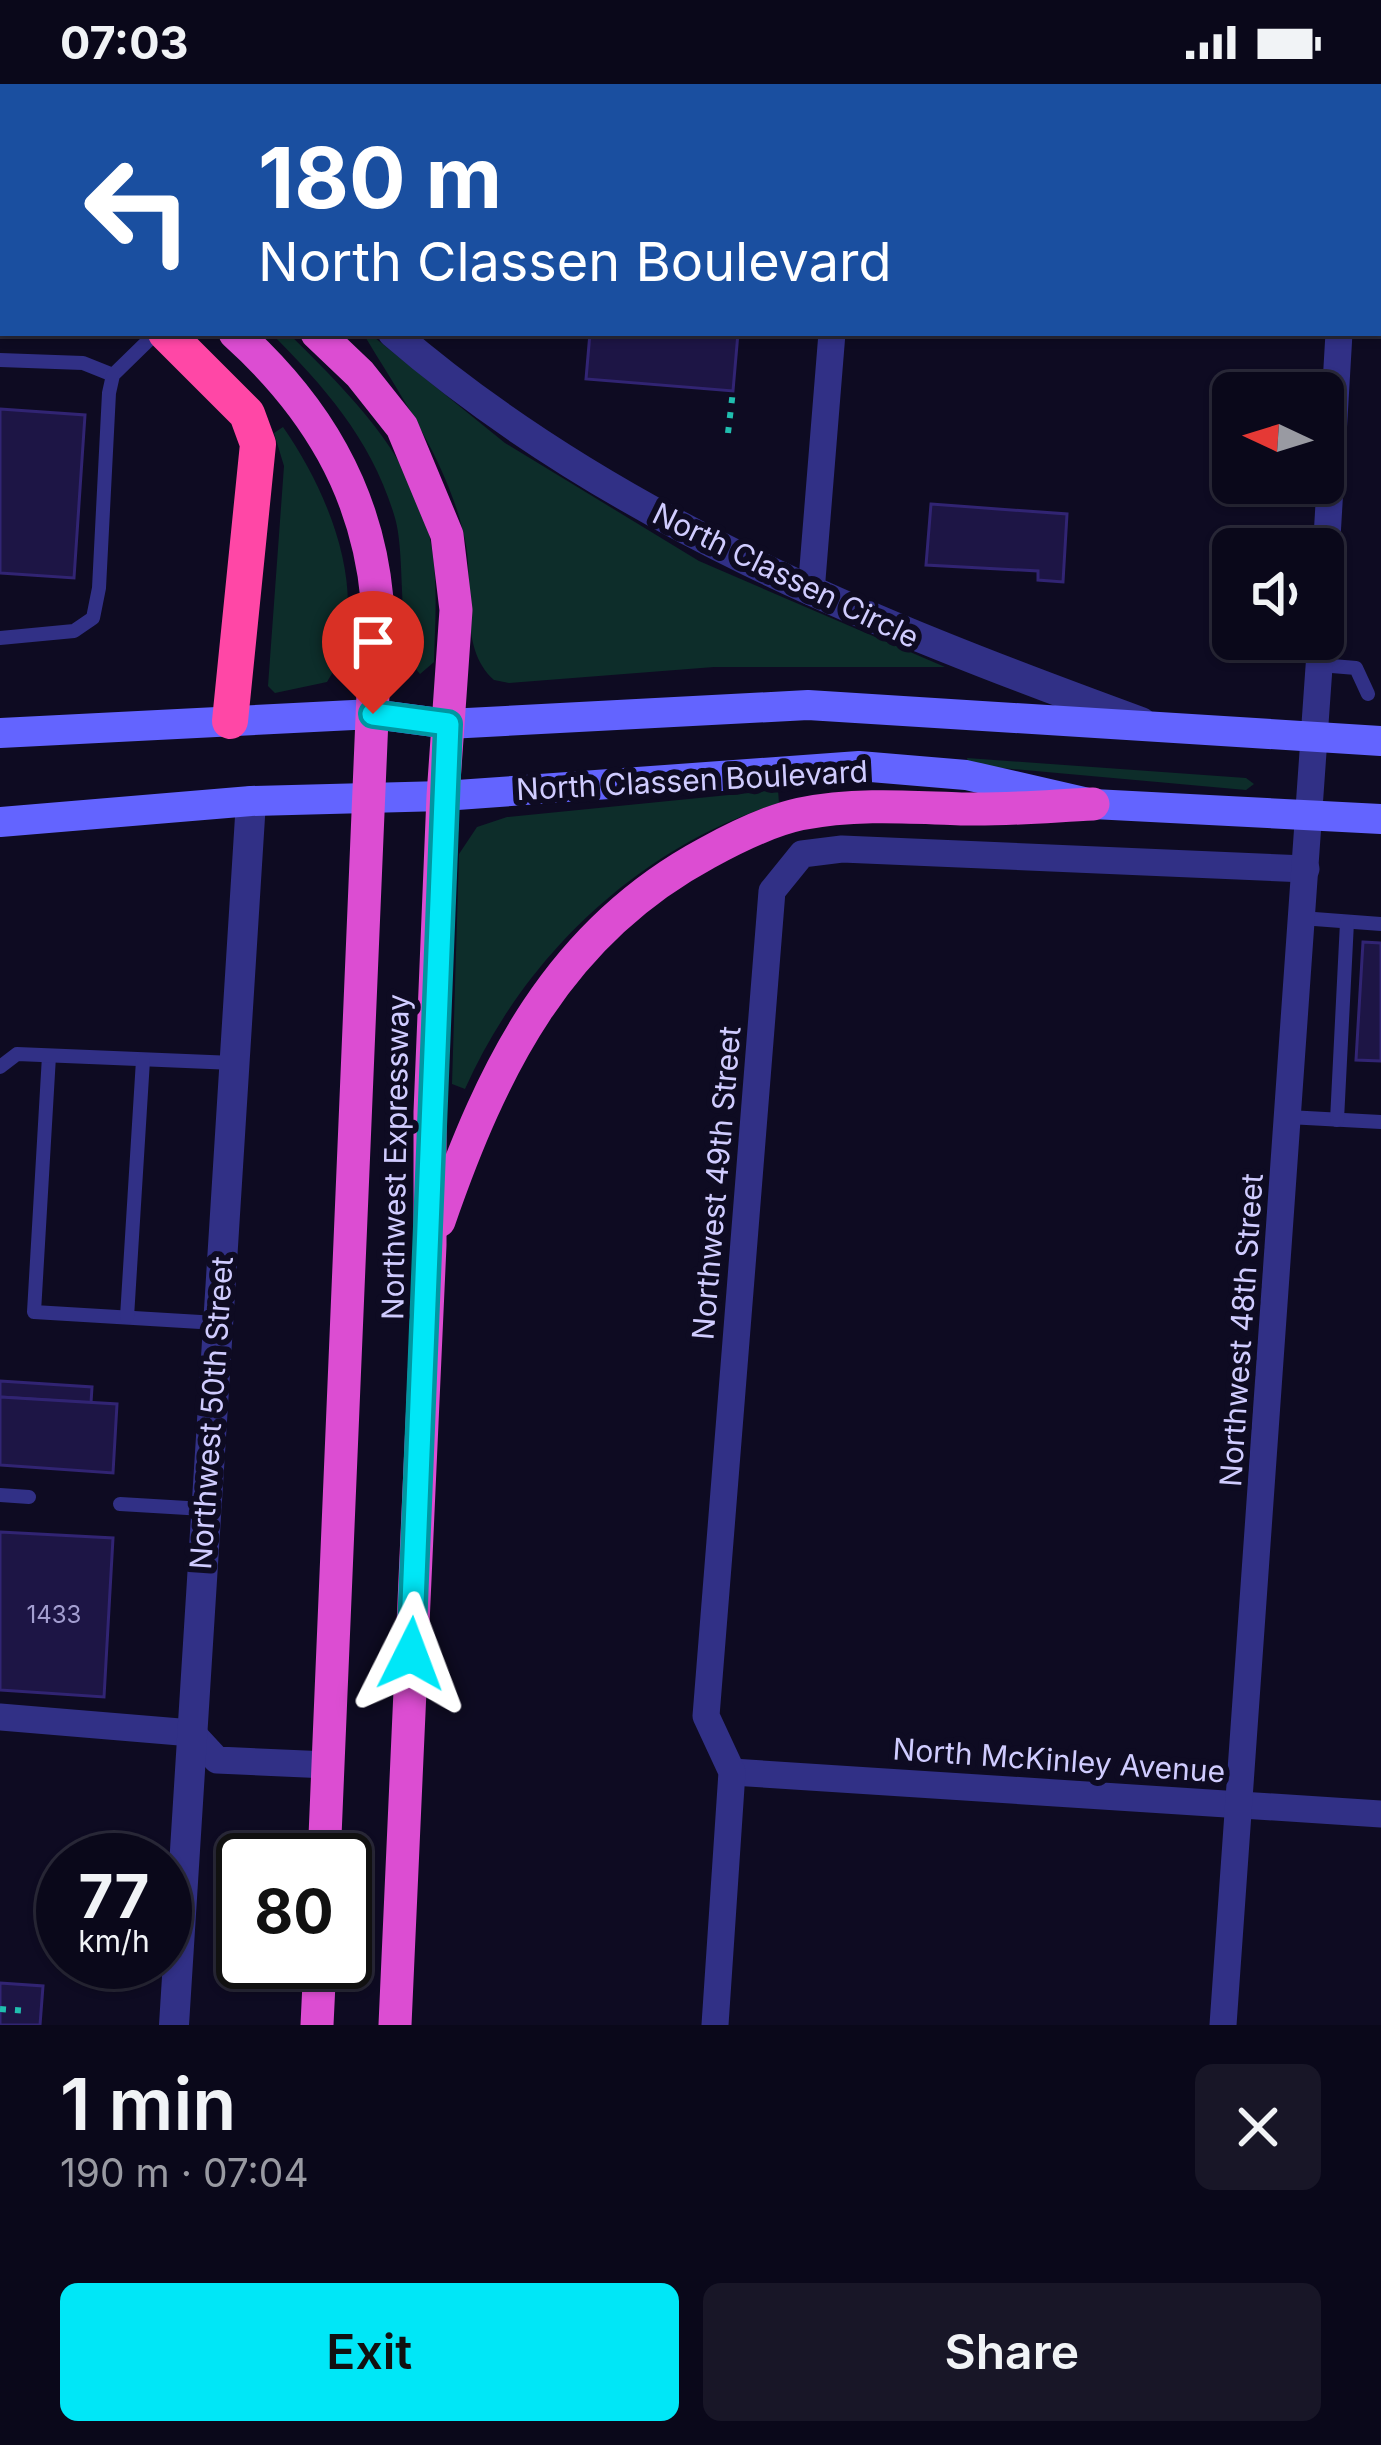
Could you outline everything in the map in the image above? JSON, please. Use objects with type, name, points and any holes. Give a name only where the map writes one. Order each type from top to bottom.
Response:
[{"type":"highway","points":[[169,336],[247,414],[258,444],[230,721]]},
{"type":"highway","name":"Northwest Expressway","points":[[238,336],[303,404],[333,446],[372,551],[377,648],[325,1833]]},
{"type":"highway","name":"Northwest Expressway","points":[[320,336],[402,427],[447,536],[456,610],[443,796],[430,1112],[430,1245],[395,2025]]},
{"type":"highway","points":[[345,336],[359,374]]},
{"type":"highway","points":[[430,1245],[468,1136],[506,1054],[547,989],[590,941],[682,866],[738,836],[815,812],[853,806],[968,809],[1093,804]]},
{"type":"highway","points":[[317,2025],[319,1989]]},
{"type":"main road","name":"North Classen Boulevard","points":[[0,733],[373,714],[448,724],[808,705],[1381,741]]},
{"type":"main road","name":"North Classen Boulevard","points":[[0,823],[251,801],[443,796],[859,766],[966,775],[1093,804],[1381,819]]},
{"type":"street","name":"North Classen Circle","points":[[397,336],[511,424],[696,538],[931,645],[1147,724]]},
{"type":"street","points":[[812,592],[832,336]]},
{"type":"street","points":[[1328,528],[1339,336]]},
{"type":"street","name":"Northwest 48th Street","points":[[1223,2025],[1320,660]]},
{"type":"street","name":"Northwest 50th Street","points":[[174,2025],[251,801]]},
{"type":"street","name":"Northwest 49th Street","points":[[715,2025],[732,1772],[706,1716],[772,891],[802,854],[842,849],[1306,869]]},
{"type":"street","points":[[0,1717],[192,1733],[217,1760],[328,1766]]},
{"type":"street","name":"North McKinley Avenue","points":[[732,1772],[1381,1814]]},
{"type":"lane","points":[[0,638],[74,631],[93,618],[113,375],[152,336]]},
{"type":"lane","points":[[0,360],[83,363],[113,375]]},
{"type":"lane","points":[[1338,660],[1356,668],[1368,694]]},
{"type":"lane","points":[[1301,918],[1381,924]]},
{"type":"lane","points":[[1337,1120],[1347,922]]},
{"type":"lane","points":[[0,1067],[17,1054],[234,1063]]},
{"type":"lane","points":[[49,1056],[34,1312],[217,1323]]},
{"type":"lane","points":[[127,1317],[143,1060]]},
{"type":"lane","points":[[1288,1117],[1381,1122]]},
{"type":"lane","points":[[0,1495],[29,1497]]},
{"type":"lane","points":[[120,1504],[205,1510]]},
{"type":"path","points":[[728,433],[733,392]]},
{"type":"path","points":[[0,2009],[28,2011]]},
{"type":"green space","points":[[274,336],[291,336],[357,404],[396,457],[424,517],[432,549],[436,606],[434,662],[420,674],[407,643],[398,536],[386,490],[361,441]]},
{"type":"green space","points":[[365,336],[373,336],[505,443],[699,561],[945,667],[714,667],[509,683],[494,680],[475,651],[471,633],[468,558],[458,512],[423,433]]},
{"type":"green space","points":[[283,427],[317,484],[330,517],[347,585],[347,619],[341,652],[327,682],[275,693],[268,686],[284,466],[274,433]]},
{"type":"green space","points":[[967,758],[1246,778],[1254,784],[1246,790],[969,765]]},
{"type":"green space","points":[[778,790],[779,803],[680,847],[592,912],[519,994],[465,1089],[452,1084],[459,854],[477,827],[507,817]]},
{"type":"building","points":[[590,336],[738,336],[733,391],[586,379]]},
{"type":"building","points":[[0,409],[85,415],[74,578],[0,573]]},
{"type":"building","points":[[931,504],[1067,514],[1063,582],[1038,580],[1038,571],[926,565]]},
{"type":"building","points":[[1363,942],[1381,943],[1381,1061],[1356,1060]]},
{"type":"building","points":[[0,1381],[92,1387],[91,1403],[0,1397]]},
{"type":"building","points":[[0,1397],[117,1404],[113,1473],[0,1465]]},
{"type":"building","points":[[0,1532],[113,1538],[104,1697],[0,1690]]},
{"type":"building","points":[[0,1983],[43,1989],[40,2025],[0,2025]]},
{"type":"route","points":[[373,714],[448,724],[411,1654]]}]
